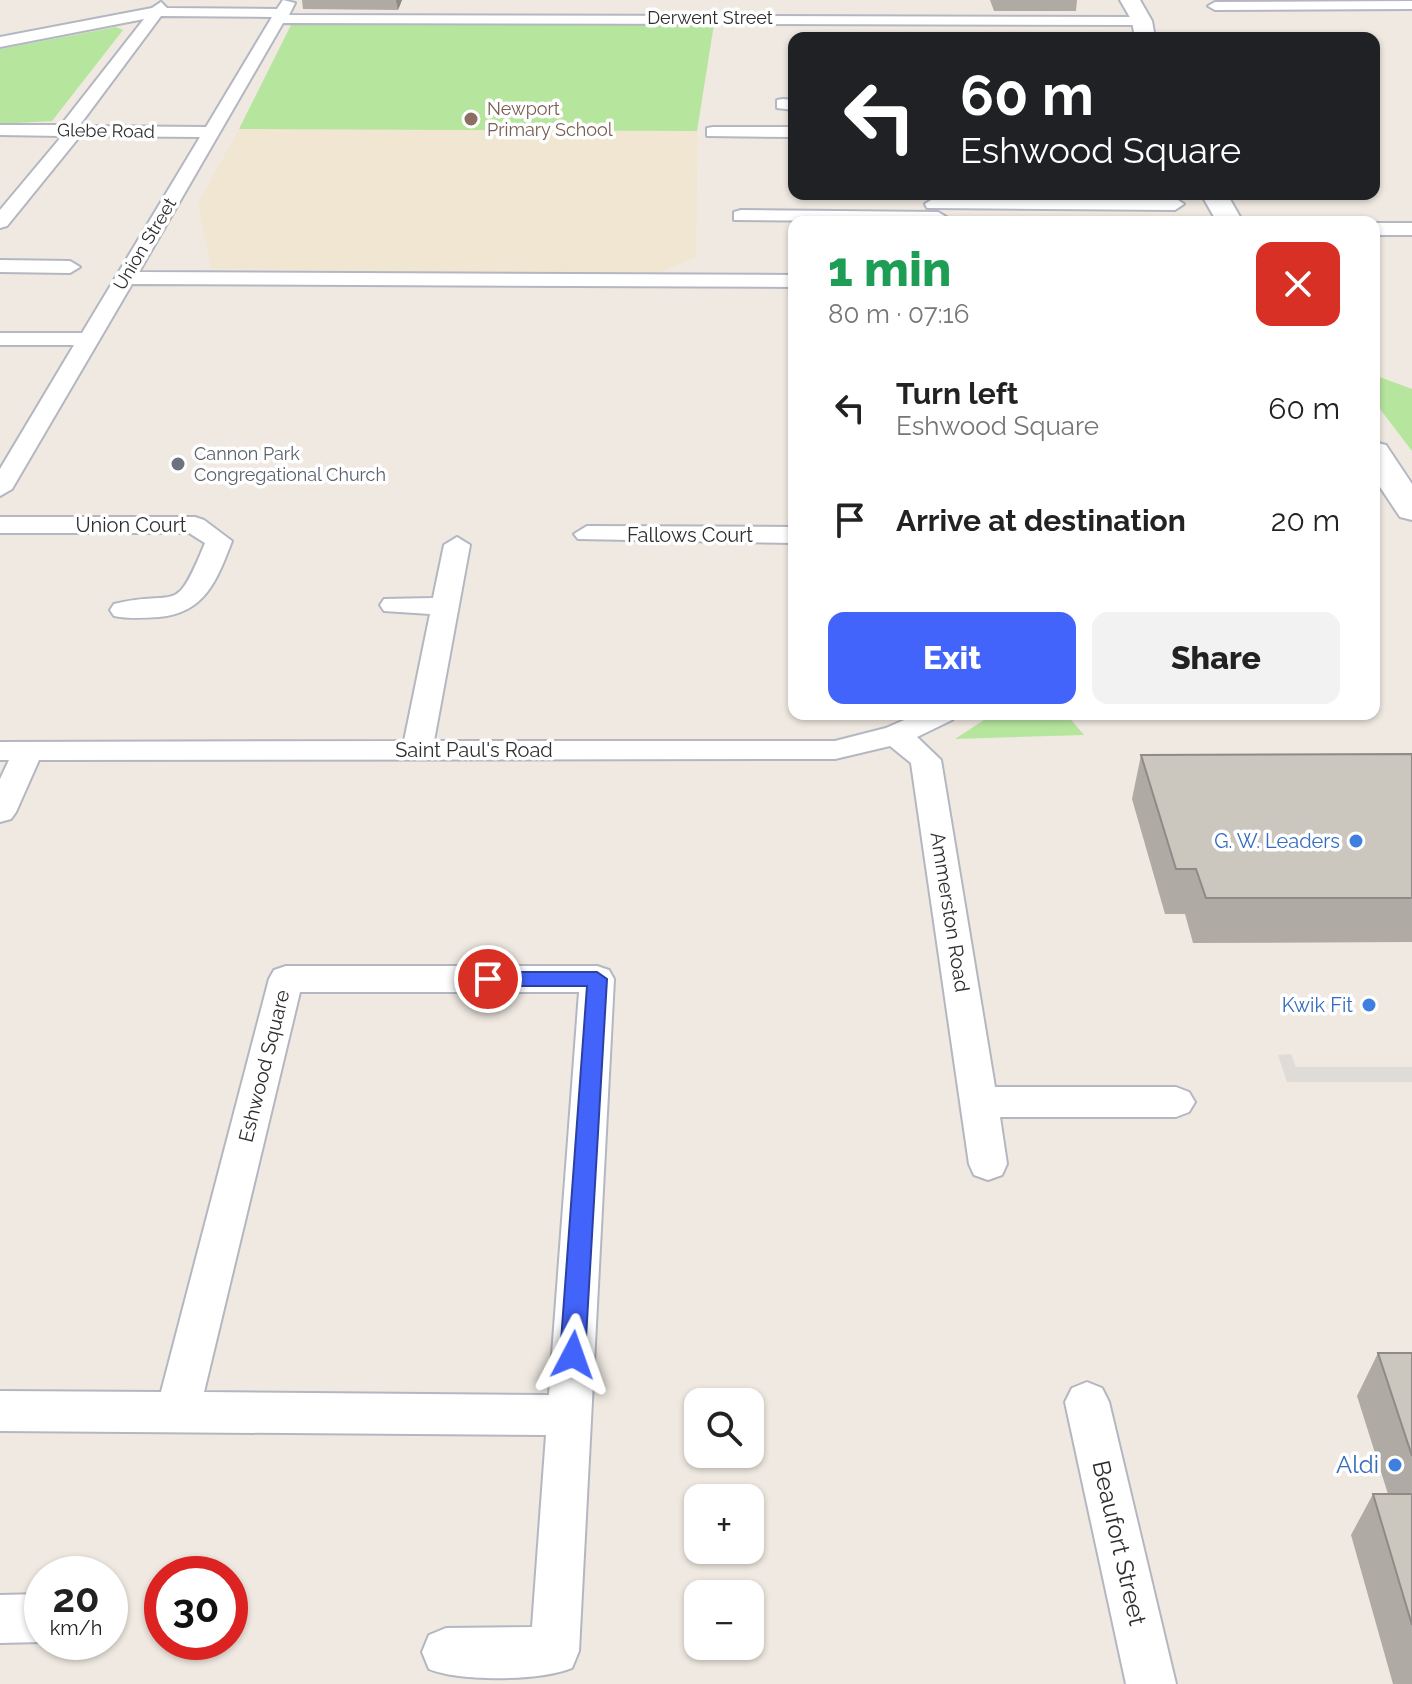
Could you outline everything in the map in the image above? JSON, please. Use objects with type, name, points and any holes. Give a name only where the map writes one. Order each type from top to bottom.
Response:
[{"type":"main road","points":[[1130,0],[1144,29]]},
{"type":"main road","points":[[1380,461],[1412,510]]},
{"type":"street","points":[[409,19],[417,0]]},
{"type":"street","points":[[535,19],[541,0]]},
{"type":"street","points":[[1215,6],[1412,5]]},
{"type":"street","points":[[0,222],[10,198],[70,131],[161,6]]},
{"type":"street","name":"Derwent Street","points":[[3,38],[161,6],[409,19],[828,18],[1144,29]]},
{"type":"street","name":"Union Street","points":[[0,489],[283,11]]},
{"type":"street","points":[[823,32],[830,28],[828,18]]},
{"type":"street","name":"Glebe Road","points":[[0,130],[211,132]]},
{"type":"street","points":[[713,132],[788,132]]},
{"type":"street","points":[[741,216],[1150,200]]},
{"type":"street","points":[[1380,229],[1412,229]]},
{"type":"street","points":[[0,266],[70,267]]},
{"type":"street","points":[[124,278],[788,281]]},
{"type":"street","points":[[0,339],[89,339]]},
{"type":"street","name":"Union Court","points":[[0,525],[195,525],[219,541],[198,592],[172,610],[124,610]]},
{"type":"street","name":"Fallows Court","points":[[587,534],[788,535]]},
{"type":"street","points":[[417,750],[457,545]]},
{"type":"street","points":[[394,605],[445,606]]},
{"type":"street","name":"Saint Paul's Road","points":[[14,751],[835,750],[896,735],[929,720]]},
{"type":"street","name":"Ammerston Road","points":[[896,735],[926,760],[981,1102],[988,1164]]},
{"type":"street","points":[[0,812],[14,751]]},
{"type":"street","name":"Eshwood Square","points":[[177,1414],[286,979],[597,979],[555,1651],[446,1652]]},
{"type":"street","points":[[981,1102],[1176,1102]]},
{"type":"street","name":"Beaufort Street","points":[[1087,1402],[1151,1684]]},
{"type":"street","points":[[0,1411],[569,1415]]},
{"type":"street","points":[[0,1619],[24,1618]]},
{"type":"shaded area","name":"Newport Primary School","points":[[699,20],[696,257],[652,275],[211,269],[198,204],[291,33]]},
{"type":"shaded area","points":[[1291,1054],[1296,1067],[1412,1067],[1412,1082],[1287,1082],[1278,1055]]},
{"type":"green space","points":[[292,23],[714,24],[697,131],[239,129]]},
{"type":"green space","points":[[116,27],[123,30],[52,121],[0,124],[0,49]]},
{"type":"green space","points":[[1380,377],[1412,389],[1412,451],[1380,409]]},
{"type":"green space","points":[[984,720],[1071,720],[1084,735],[955,739]]},
{"type":"building","points":[[1412,754],[1412,898],[1206,898],[1196,869],[1176,869],[1141,755]]},
{"type":"building","points":[[1378,1353],[1412,1353],[1412,1456]]},
{"type":"building","points":[[1373,1494],[1412,1494],[1412,1625]]},
{"type":"place","name":"Newport Primary School","points":[[471,119]]},
{"type":"place","name":"Cannon Park Congregational Church","points":[[178,464]]},
{"type":"place","name":"G. W. Leaders","points":[[1356,841]]},
{"type":"place","name":"Kwik Fit","points":[[1369,1005]]},
{"type":"place","name":"Aldi","points":[[1395,1465]]},
{"type":"route","points":[[488,979],[597,979],[573,1355]]}]
